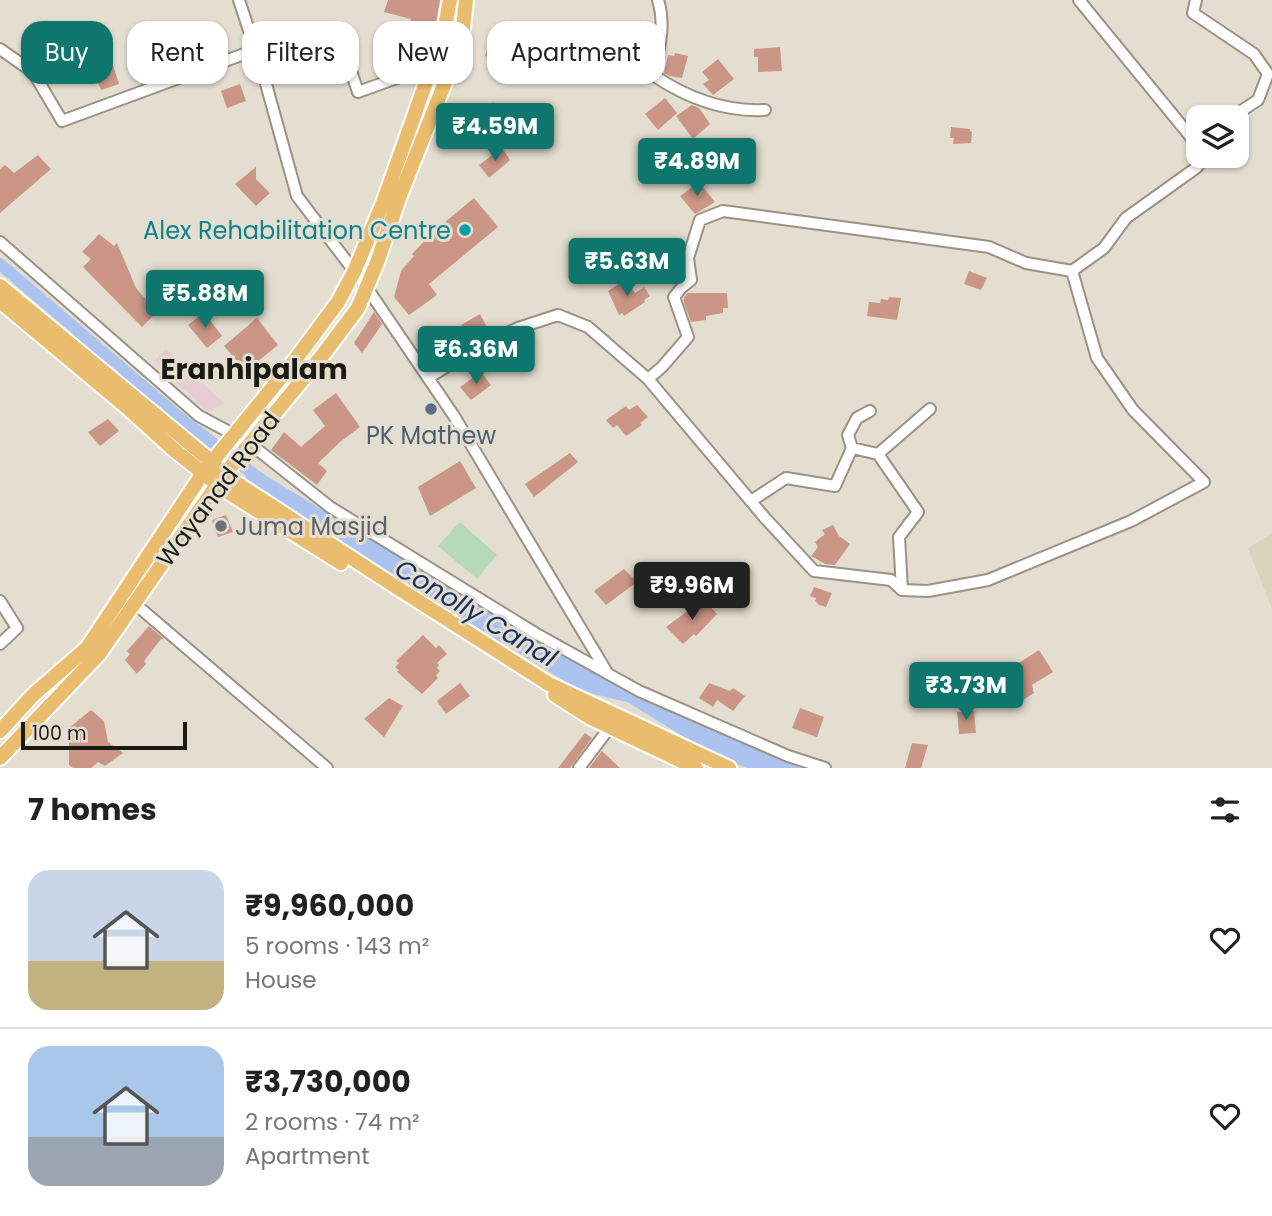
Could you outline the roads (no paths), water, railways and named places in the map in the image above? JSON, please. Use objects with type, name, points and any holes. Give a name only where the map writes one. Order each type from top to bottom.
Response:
[{"type":"main road","name":"Wayanad Road","points":[[446,21],[450,0]]},
{"type":"main road","name":"Wayanad Road","points":[[0,758],[99,654],[220,480],[358,308],[444,85],[463,28],[466,0]]},
{"type":"main road","name":"Wayanad Road","points":[[0,731],[33,695],[86,648],[203,474],[338,302],[354,272],[383,203],[426,84]]},
{"type":"main road","points":[[0,286],[212,462],[220,480],[591,718],[696,768]]},
{"type":"main road","points":[[0,301],[203,474],[220,480],[549,684],[729,768]]},
{"type":"street","points":[[239,0],[246,21]]},
{"type":"street","points":[[659,0],[662,10],[661,46],[653,75],[686,94],[716,106],[747,111],[765,110]]},
{"type":"street","points":[[1079,0],[1186,131]]},
{"type":"street","points":[[1196,0],[1193,13],[1254,54],[1270,75],[1258,100],[1249,106]]},
{"type":"street","points":[[0,49],[33,72],[62,121],[242,55]]},
{"type":"street","points":[[265,84],[297,196],[367,288],[454,416],[608,674]]},
{"type":"street","points":[[355,84],[358,92],[380,84]]},
{"type":"street","points":[[648,379],[688,337],[674,297],[682,286],[691,280],[688,258],[700,220],[723,211],[989,247],[1026,263],[1072,271],[1104,248],[1126,218],[1196,168]]},
{"type":"street","points":[[0,242],[199,416],[233,434]]},
{"type":"street","points":[[428,378],[476,348],[518,328],[558,315],[588,327],[648,379],[814,571],[891,580],[902,590],[928,591],[988,580],[1131,521],[1204,482],[1133,410],[1097,358],[1072,271]]},
{"type":"street","points":[[878,454],[930,409]]},
{"type":"street","points":[[751,501],[786,478],[835,486],[852,448],[848,435],[857,418],[870,411]]},
{"type":"street","points":[[249,443],[330,507],[535,634],[639,691],[788,756],[825,768]]},
{"type":"street","points":[[852,448],[878,454],[918,512],[899,537],[902,590]]},
{"type":"street","points":[[0,601],[17,628],[0,644]]},
{"type":"street","points":[[134,603],[327,768]]},
{"type":"street","points":[[579,768],[610,727]]},
{"type":"water","points":[[252,467],[620,687],[801,768],[747,768],[717,757],[627,702],[581,691],[241,484]]},
{"type":"waterway","name":"Conolly Canal","points":[[0,264],[180,418],[261,480]]},
{"type":"place","name":"Alex Rehabilitation Centre","points":[[465,230]]},
{"type":"place","name":"PK Mathew","points":[[431,409]]},
{"type":"place","name":"Juma Masjid","points":[[221,526]]},
{"type":"district","name":"Eranhipalam","points":[[254,369]]}]
